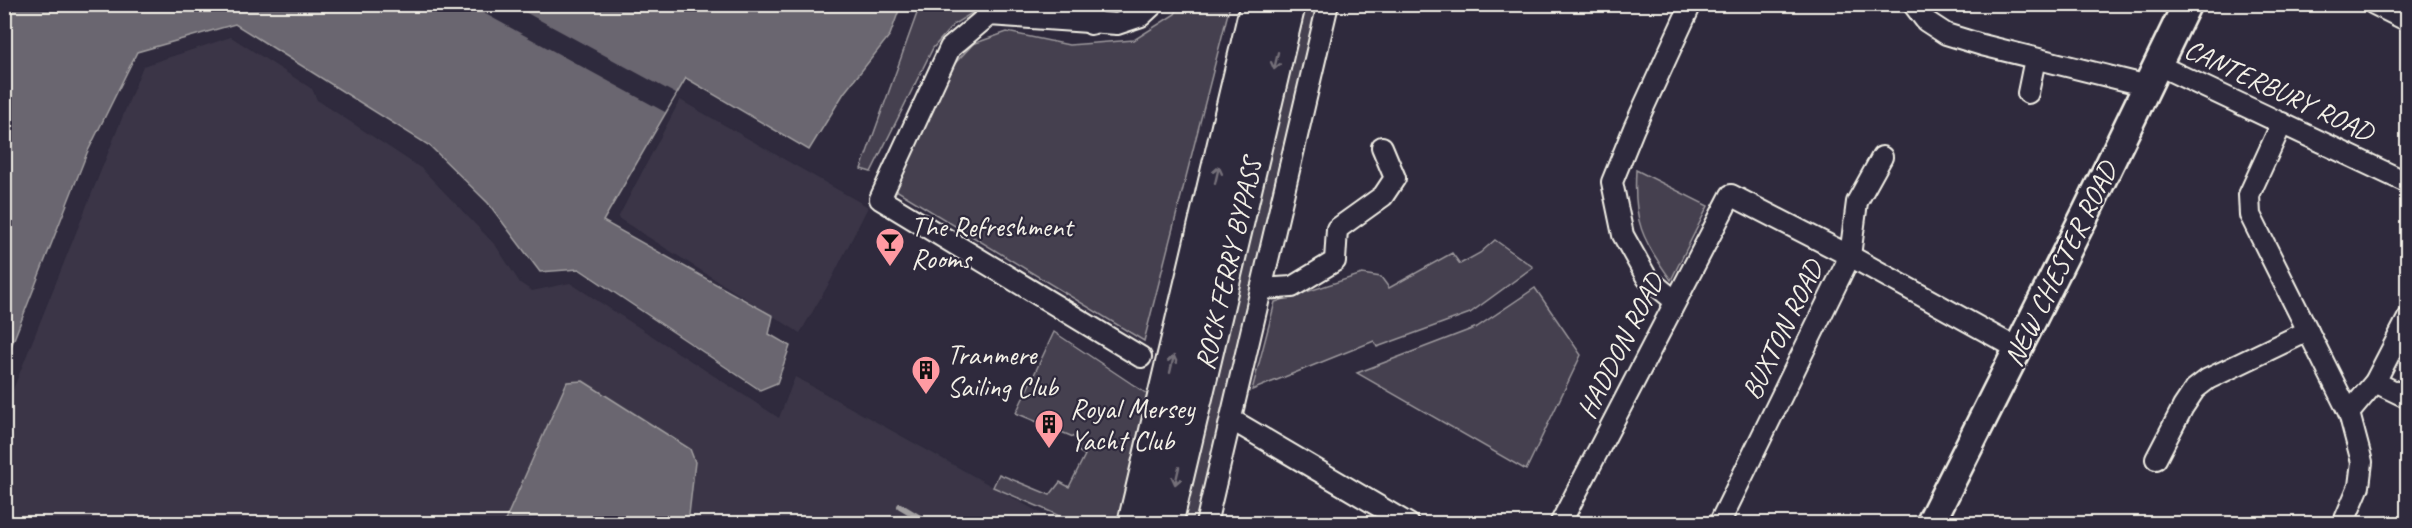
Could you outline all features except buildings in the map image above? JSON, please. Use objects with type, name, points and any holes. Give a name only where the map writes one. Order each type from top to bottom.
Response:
[{"type":"highway","name":"ROCK FERRY BYPASS","points":[[1134,524],[1257,4]]},
{"type":"highway","name":"ROCK FERRY BYPASS","points":[[1166,524],[1289,4]]},
{"type":"main road","name":"NEW CHESTER ROAD","points":[[1930,524],[2187,4]]},
{"type":"street","points":[[1140,357],[880,199],[950,48],[989,15],[1092,14],[1117,24],[1141,16],[1154,4]]},
{"type":"street","points":[[1206,524],[1328,4]]},
{"type":"street","points":[[1675,301],[1647,278],[1623,235],[1612,182],[1691,4]]},
{"type":"street","name":"CANTERBURY ROAD","points":[[1913,4],[1926,21],[1946,34],[2035,58],[2153,75],[2282,123],[2408,183]]},
{"type":"street","points":[[2374,4],[2408,21]]},
{"type":"street","points":[[2028,93],[2035,58]]},
{"type":"street","points":[[2282,123],[2249,195],[2250,215],[2349,413],[2362,462],[2359,486],[2343,524]]},
{"type":"street","points":[[1261,289],[1292,287],[1335,261],[1337,229],[1383,196],[1395,178],[1382,147]]},
{"type":"street","name":"BUXTON ROAD","points":[[1719,524],[1850,256],[1857,202],[1882,158]]},
{"type":"street","name":"HADDON ROAD","points":[[1560,524],[1731,195],[1850,256]]},
{"type":"street","points":[[1850,256],[2018,349]]},
{"type":"street","points":[[2349,413],[2376,381],[2408,318]]},
{"type":"street","points":[[2156,459],[2195,389],[2208,380],[2308,331]]},
{"type":"street","points":[[2376,381],[2408,398]]},
{"type":"street","points":[[1232,420],[1409,524]]},
{"type":"shaded area","points":[[5,5],[901,5],[890,35],[844,93],[809,150],[686,78],[603,221],[773,316],[769,334],[790,346],[777,383],[760,390],[579,269],[540,272],[488,203],[430,146],[235,24],[137,52],[87,153],[5,362]]},
{"type":"shaded area","points":[[920,5],[985,5],[954,24],[933,48],[871,172],[861,169]]},
{"type":"shaded area","points":[[1180,5],[1230,5],[1144,341],[891,187],[943,76],[973,44],[1007,32],[1069,45],[1134,40],[1175,14]]},
{"type":"shaded area","points":[[1299,5],[1318,5],[1196,523],[1177,524]]},
{"type":"shaded area","points":[[231,37],[312,89],[317,100],[422,169],[496,246],[520,283],[532,291],[570,283],[779,418],[795,377],[1058,523],[5,523],[4,412],[143,66]]},
{"type":"shaded area","points":[[680,100],[868,207],[831,280],[800,333],[618,218]]},
{"type":"shaded area","points":[[1636,170],[1708,206],[1671,280],[1646,241],[1638,217]]},
{"type":"shaded area","points":[[1495,240],[1533,267],[1470,313],[1377,347],[1374,341],[1252,390],[1275,302],[1362,274],[1381,277],[1389,288],[1452,253],[1460,264],[1480,253]]},
{"type":"shaded area","points":[[1535,288],[1581,355],[1526,470],[1357,373],[1477,327]]},
{"type":"shaded area","points":[[1054,332],[1150,396],[1118,523],[1073,523],[993,487],[999,474],[1050,495],[1060,482],[1069,487],[1085,455],[1076,450],[1078,439],[1016,413]]},
{"type":"shaded area","points":[[583,381],[690,449],[695,462],[688,523],[504,523],[567,382]]},
{"type":"pier","points":[[469,5],[512,5],[676,94],[665,112]]},
{"type":"waterway","points":[[900,506],[930,524]]},
{"type":"place","name":"The Refreshment Rooms","points":[[890,268]]},
{"type":"place","name":"Tranmere Sailing Club","points":[[926,396]]},
{"type":"place","name":"Royal Mersey Yacht Club","points":[[1049,450]]}]
